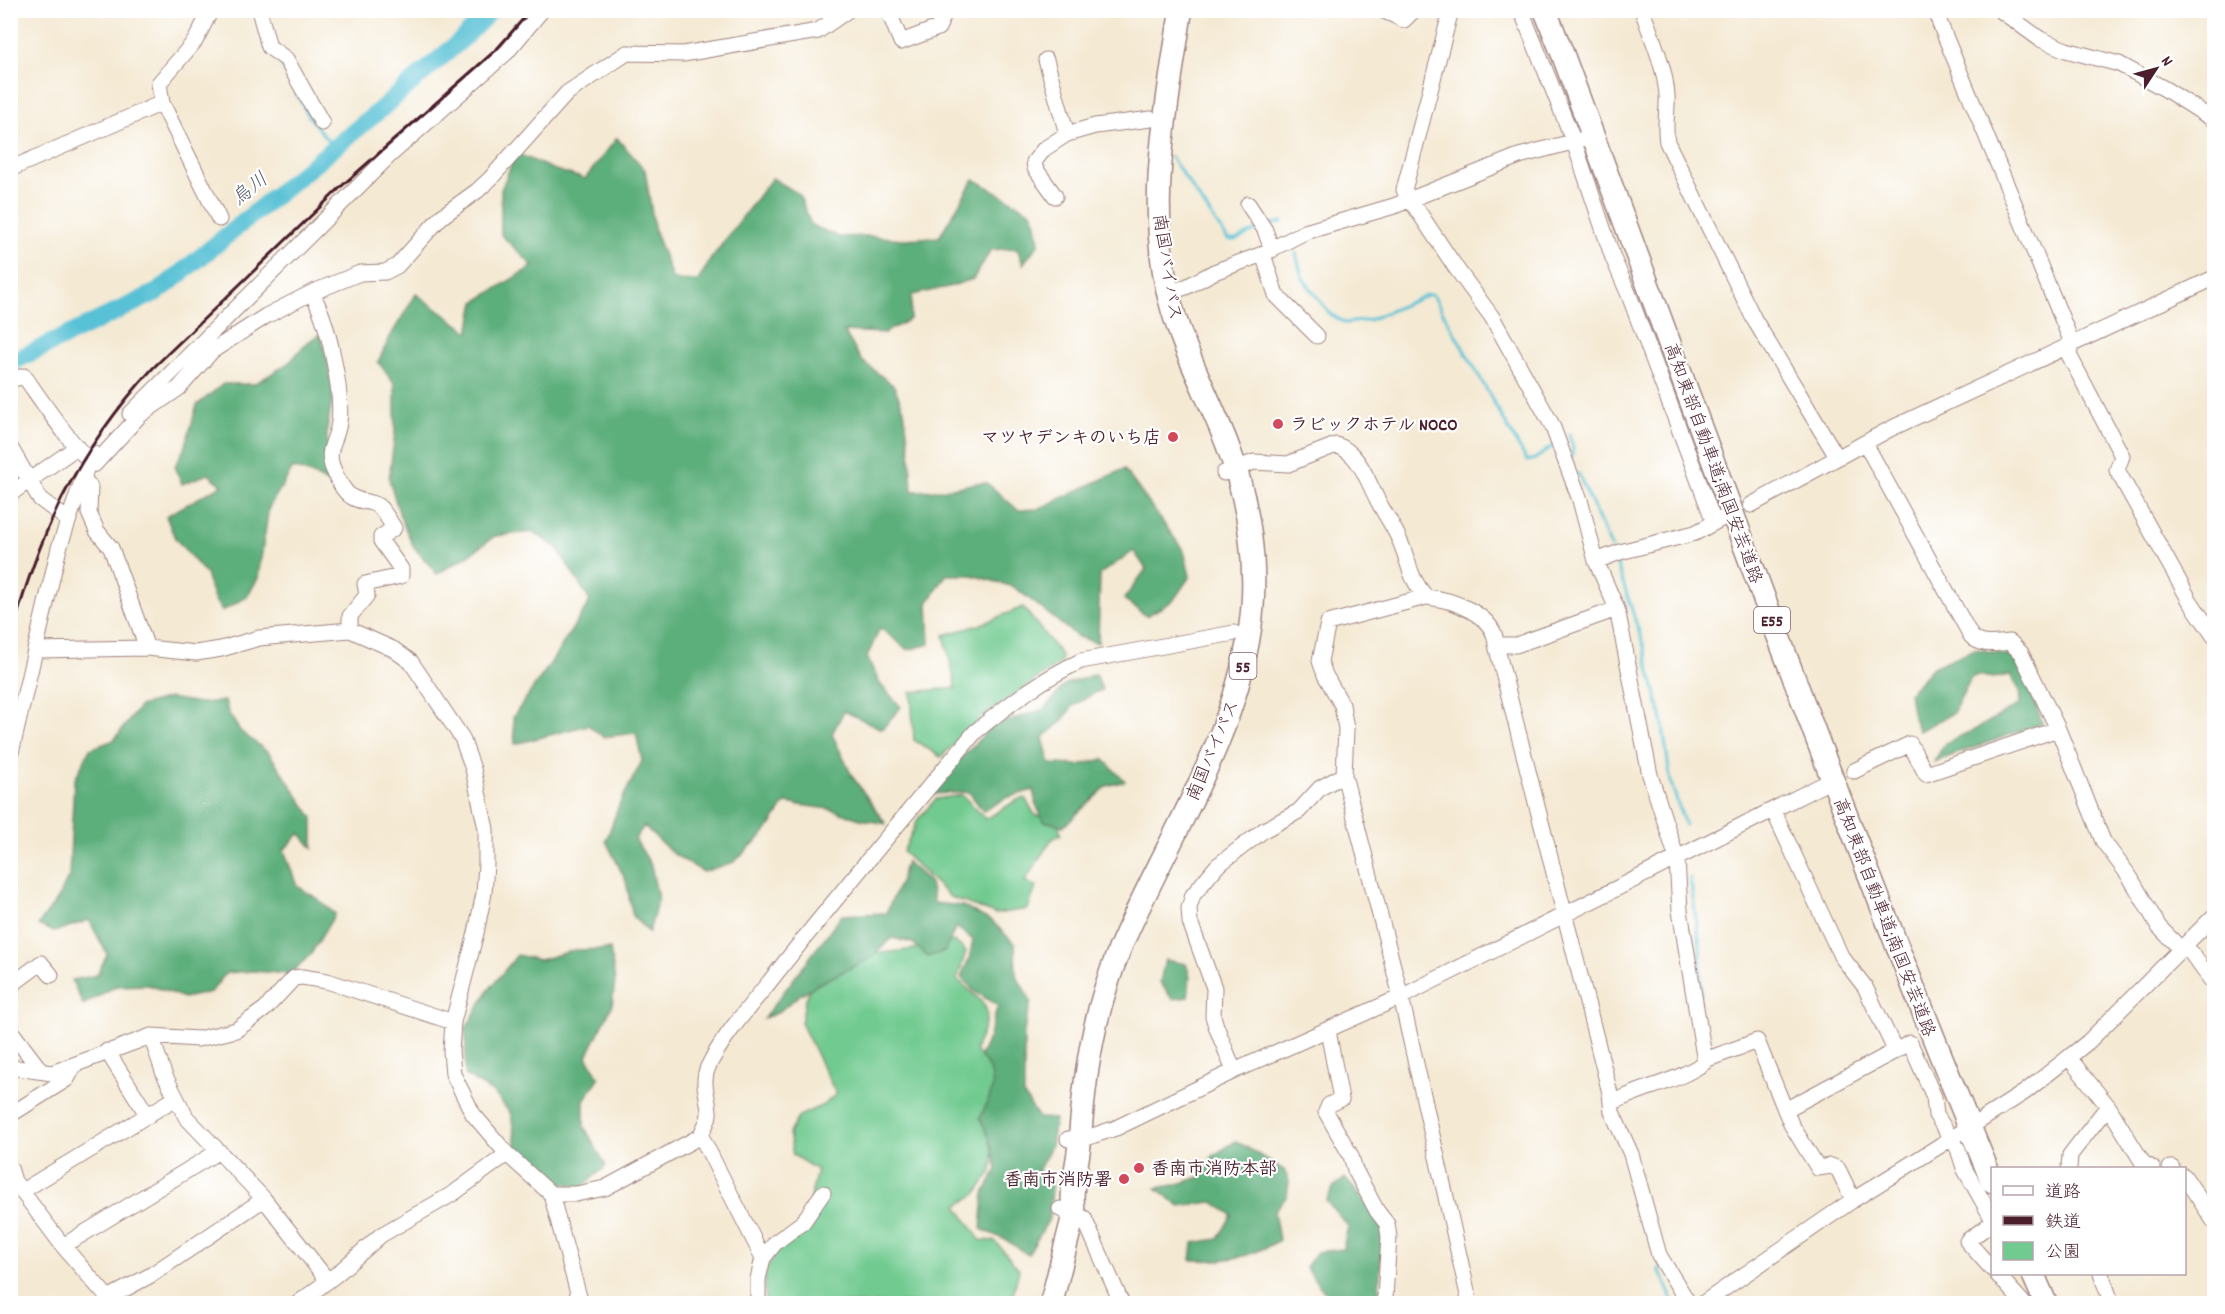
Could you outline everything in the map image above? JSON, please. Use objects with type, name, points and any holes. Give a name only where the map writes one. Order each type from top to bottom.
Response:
[{"type":"highway","name":"南国バイパス","points":[[1074,1140],[1095,1021],[1112,971],[1121,947],[1212,757],[1240,681],[1250,626],[1252,581],[1246,505],[1172,350],[1153,285],[1149,262],[1144,208],[1144,168],[1168,10]]},
{"type":"highway","name":"南国バイパス","points":[[1051,1304],[1067,1211],[1080,1050],[1098,977],[1132,891],[1211,725],[1229,670],[1234,633],[1239,574],[1230,470],[1185,349],[1168,293],[1158,201],[1162,129],[1181,10]]},
{"type":"highway","name":"高知東部自動車道;南国安芸道路","points":[[1545,10],[1840,802],[1922,1013],[1991,1179]]},
{"type":"highway","points":[[1550,10],[1563,55]]},
{"type":"highway","name":"南国バイパス","points":[[1039,1304],[1055,1243],[1067,1211]]},
{"type":"highway","points":[[2033,1275],[2046,1304]]},
{"type":"street","points":[[211,10],[195,40],[159,83],[162,103],[219,219]]},
{"type":"street","points":[[259,10],[269,47],[286,60],[322,123]]},
{"type":"street","points":[[10,757],[59,548],[89,461],[126,417],[391,154],[507,52],[542,10]]},
{"type":"street","points":[[10,380],[24,376],[77,447],[95,465],[140,415],[179,388],[212,351],[266,316],[311,293],[360,273],[385,272],[397,266],[441,217],[490,179],[567,93],[627,53],[683,54],[818,31],[848,10]]},
{"type":"street","points":[[888,10],[901,42],[938,28],[946,10]]},
{"type":"street","points":[[1382,10],[1404,20],[1414,10]]},
{"type":"street","points":[[1450,10],[1404,190],[1492,316],[1552,425],[1580,500],[1596,561],[1617,609],[1650,774],[1677,859],[1680,911],[1705,1060]]},
{"type":"street","points":[[1521,10],[1577,141],[1613,258],[1719,520],[1695,533],[1620,552],[1596,561]]},
{"type":"street","points":[[1642,10],[1665,85],[1666,142],[1754,319],[1837,457]]},
{"type":"street","points":[[1937,10],[1940,24],[2072,343],[2069,355],[2122,456],[2117,470],[2190,601],[2214,636]]},
{"type":"street","points":[[2000,10],[2040,39],[2066,50],[2119,64],[2165,89],[2214,120]]},
{"type":"street","points":[[1046,60],[1067,134]]},
{"type":"street","points":[[10,169],[162,103]]},
{"type":"street","points":[[1055,196],[1035,168],[1034,162],[1044,149],[1067,134],[1095,126],[1151,118]]},
{"type":"street","points":[[1168,293],[1186,287],[1214,272],[1267,252],[1305,232],[1394,206],[1519,156],[1577,141]]},
{"type":"street","points":[[1248,204],[1265,230],[1276,295],[1317,336]]},
{"type":"street","points":[[1751,505],[1890,429],[2214,278]]},
{"type":"street","points":[[311,293],[317,301],[327,335],[338,390],[339,421],[336,438],[329,453],[332,465],[338,481],[351,497],[379,506],[394,528],[381,537],[381,541],[400,569],[401,576],[365,584],[367,595],[350,615],[350,630]]},
{"type":"street","points":[[224,320],[236,336]]},
{"type":"street","points":[[1865,443],[1971,636],[1977,642],[1986,644],[2010,642],[2016,645],[2058,729],[2103,841],[2130,877],[2159,927],[2184,948],[2214,984]]},
{"type":"street","points":[[1230,470],[1254,462],[1283,465],[1336,445],[1344,448],[1361,466],[1399,538],[1413,581],[1426,597]]},
{"type":"street","points":[[10,447],[46,505],[68,520]]},
{"type":"street","points":[[10,494],[77,447]]},
{"type":"street","points":[[83,478],[90,487],[89,513],[97,531],[111,548],[147,648]]},
{"type":"street","points":[[1470,1304],[1401,997],[1344,775],[1346,729],[1342,705],[1320,662],[1328,623],[1426,597],[1437,598],[1478,615],[1488,623],[1496,636],[1611,1098],[1612,1113],[1631,1154],[1659,1255],[1689,1304]]},
{"type":"street","points":[[1497,645],[1516,645],[1617,609]]},
{"type":"street","points":[[35,651],[147,648],[196,653],[221,649],[259,638],[350,630],[393,650],[411,662],[454,725],[473,769],[486,829],[484,893],[453,1022],[451,1051],[453,1074],[472,1114],[507,1154],[551,1194],[581,1304]]},
{"type":"street","points":[[763,1258],[702,1136],[710,1112],[704,1089],[705,1076],[719,1047],[795,949],[975,732],[1033,688],[1063,669],[1082,661],[1234,633]]},
{"type":"street","points":[[1854,771],[1910,744],[1926,774],[2058,729]]},
{"type":"street","points":[[1234,1071],[1213,1016],[1214,988],[1190,922],[1189,908],[1193,895],[1218,866],[1264,830],[1299,811],[1320,788],[1344,775]]},
{"type":"street","points":[[1074,1140],[1116,1128],[1234,1071],[1401,997],[1824,784]]},
{"type":"street","points":[[1773,810],[1841,956],[1865,987],[1895,1050]]},
{"type":"street","points":[[1978,1122],[2025,1092],[2069,1058],[2184,948],[2214,916]]},
{"type":"street","points":[[10,986],[41,963],[51,975]]},
{"type":"street","points":[[10,1067],[52,1073],[151,1036],[198,1039],[236,1030],[265,1008],[294,978],[302,977],[327,981],[453,1022]]},
{"type":"street","points":[[10,1030],[41,1071]]},
{"type":"street","points":[[1328,1030],[1341,1099],[1329,1105],[1326,1112],[1351,1156],[1360,1180],[1387,1224],[1389,1250],[1383,1304]]},
{"type":"street","points":[[151,1036],[164,1074],[186,1117],[264,1199],[328,1281]]},
{"type":"street","points":[[1611,1098],[1630,1094],[1693,1070],[1705,1060],[1757,1041],[1785,1110],[1818,1168],[1831,1166],[1838,1169],[1853,1200]]},
{"type":"street","points":[[1785,1110],[1910,1043],[1934,1097],[1936,1115],[1956,1136],[1964,1167],[1991,1219]]},
{"type":"street","points":[[106,1051],[148,1116]]},
{"type":"street","points":[[2069,1058],[2108,1106],[2143,1163],[2150,1167]]},
{"type":"street","points":[[10,1115],[67,1079],[74,1066]]},
{"type":"street","points":[[22,1191],[176,1098]]},
{"type":"street","points":[[2069,1167],[2070,1155],[2108,1106]]},
{"type":"street","points":[[551,1194],[576,1194],[605,1188],[702,1136]]},
{"type":"street","points":[[1702,1304],[1853,1200],[1956,1136]]},
{"type":"street","points":[[63,1246],[219,1151]]},
{"type":"street","points":[[297,1304],[328,1281],[381,1235],[454,1192],[507,1154]]},
{"type":"street","points":[[10,1168],[14,1181],[108,1301],[176,1260],[264,1199]]},
{"type":"street","points":[[2186,1179],[2214,1221]]},
{"type":"street","points":[[758,1304],[758,1279],[763,1258],[776,1242],[803,1222],[823,1192]]},
{"type":"street","points":[[1067,1211],[1083,1218],[1122,1304]]},
{"type":"street","points":[[1991,1222],[1967,1241],[1991,1268]]},
{"type":"street","points":[[1998,1275],[2024,1304]]},
{"type":"street","points":[[2100,1275],[2112,1304]]},
{"type":"green space","points":[[617,138],[645,170],[655,232],[673,280],[698,281],[711,259],[772,178],[799,194],[811,225],[839,237],[869,236],[903,239],[939,237],[974,179],[1031,212],[1036,223],[1039,243],[1023,264],[1017,248],[991,250],[973,279],[912,295],[910,319],[884,333],[844,331],[861,360],[894,386],[904,410],[910,452],[912,491],[943,490],[987,483],[1018,510],[1038,509],[1124,469],[1184,551],[1190,576],[1173,601],[1146,616],[1124,599],[1146,569],[1134,551],[1100,574],[1098,643],[1078,637],[1014,587],[972,575],[946,575],[928,603],[930,644],[908,650],[880,628],[867,657],[880,684],[901,707],[882,729],[844,711],[832,734],[852,776],[886,824],[829,809],[785,803],[766,832],[734,862],[703,872],[672,853],[644,826],[635,839],[651,865],[658,899],[649,932],[633,917],[626,881],[606,841],[619,805],[642,761],[636,733],[603,737],[588,725],[515,744],[513,717],[590,601],[558,549],[533,532],[495,536],[437,574],[413,546],[400,516],[389,479],[395,433],[395,384],[378,362],[391,335],[416,294],[469,332],[475,302],[533,266],[501,235],[501,190],[516,153],[552,169],[585,179]]},
{"type":"green space","points":[[320,334],[328,363],[333,397],[327,429],[329,484],[311,474],[293,468],[269,507],[258,578],[247,597],[222,611],[214,599],[206,574],[175,538],[166,516],[222,485],[208,474],[182,484],[175,466],[185,447],[197,405],[223,384],[254,384],[268,376],[290,362],[305,344]]},
{"type":"green space","points":[[1023,607],[1061,655],[1061,662],[982,717],[941,757],[914,740],[911,692],[956,688],[944,635],[979,625]]},
{"type":"green space","points":[[1975,649],[2002,654],[2016,661],[2027,682],[2042,723],[1934,762],[1945,743],[1976,729],[2020,704],[2019,689],[2010,675],[1993,678],[1977,675],[1971,678],[1953,713],[1919,731],[1913,718],[1909,693],[1933,667]]},
{"type":"green space","points":[[1096,674],[1102,690],[1073,706],[1062,721],[1043,738],[1050,764],[1080,765],[1103,759],[1125,781],[1107,786],[1064,826],[1044,821],[1037,807],[1033,790],[1006,798],[983,811],[969,792],[933,794],[946,774],[991,727],[1046,708],[1064,685]]},
{"type":"green space","points":[[169,698],[200,703],[225,701],[228,712],[240,731],[269,753],[313,818],[313,848],[300,833],[284,850],[297,886],[318,899],[335,914],[311,954],[290,974],[253,971],[226,973],[211,992],[184,998],[149,985],[116,986],[83,1005],[72,980],[97,975],[107,954],[89,920],[54,932],[38,925],[57,900],[69,876],[74,781],[90,749],[114,740],[140,706]]},
{"type":"green space","points":[[962,795],[986,819],[1017,800],[1025,798],[1035,815],[1058,820],[1061,834],[1051,840],[1025,881],[1036,887],[1028,909],[995,914],[950,897],[903,852],[918,819],[936,799]]},
{"type":"green space","points":[[906,861],[930,883],[934,903],[963,906],[993,922],[1015,944],[1016,975],[1031,1001],[1024,1031],[1024,1096],[1039,1118],[1055,1119],[1051,1146],[1038,1171],[1053,1182],[1049,1219],[1028,1255],[1006,1240],[981,1229],[984,1193],[997,1169],[989,1138],[980,1118],[991,1093],[992,1079],[987,1064],[980,1056],[988,1039],[998,1005],[975,992],[961,977],[969,959],[973,940],[956,927],[945,951],[928,957],[913,943],[892,938],[871,958],[820,983],[801,994],[777,1013],[764,1018],[842,915],[886,913],[900,882]]},
{"type":"green space","points":[[954,941],[966,951],[957,979],[978,998],[986,1010],[985,1025],[975,1051],[995,1071],[996,1097],[992,1171],[976,1194],[957,1206],[980,1240],[995,1241],[1019,1270],[1011,1303],[765,1304],[765,1274],[768,1265],[781,1246],[803,1229],[817,1170],[793,1155],[789,1133],[799,1116],[823,1105],[836,1094],[801,1023],[812,982],[845,957],[908,950]]},
{"type":"green space","points":[[610,949],[615,980],[612,1006],[587,1056],[599,1078],[584,1100],[584,1126],[606,1166],[582,1187],[553,1181],[517,1152],[511,1114],[494,1093],[465,1075],[466,1028],[488,991],[517,955],[540,960],[574,950]]},
{"type":"green space","points":[[1165,960],[1186,964],[1190,977],[1188,997],[1172,999],[1160,982]]},
{"type":"green space","points":[[1236,1141],[1284,1170],[1289,1181],[1287,1196],[1274,1212],[1279,1240],[1258,1251],[1237,1258],[1191,1260],[1193,1243],[1218,1239],[1232,1215],[1213,1202],[1179,1206],[1156,1188],[1200,1177],[1213,1156]]},
{"type":"green space","points":[[1345,1178],[1372,1210],[1383,1230],[1378,1303],[1352,1303],[1335,1299],[1328,1295],[1306,1267],[1317,1252],[1343,1249],[1348,1226],[1326,1201],[1333,1188]]},
{"type":"waterway","name":"烏川","points":[[10,363],[159,291],[374,115],[466,36],[491,10]]},
{"type":"waterway","points":[[281,64],[309,117],[334,148]]},
{"type":"waterway","points":[[1171,157],[1228,240],[1236,240],[1259,229]]},
{"type":"waterway","points":[[1268,225],[1282,222]]},
{"type":"waterway","points":[[1296,253],[1302,277],[1330,314],[1345,323],[1369,320],[1427,295],[1433,295],[1527,461],[1535,459],[1554,445]]},
{"type":"waterway","points":[[1569,434],[1573,448],[1571,459]]},
{"type":"waterway","points":[[1578,473],[1612,549]]},
{"type":"waterway","points":[[1615,558],[1644,647],[1662,720],[1671,783],[1685,825]]},
{"type":"waterway","points":[[1690,878],[1700,946],[1701,995]]},
{"type":"waterway","points":[[1708,1037],[1710,1051]]},
{"type":"waterway","points":[[1659,1269],[1674,1304]]},
{"type":"railway","points":[[10,642],[33,565],[64,495],[82,462],[126,399],[153,368],[344,184],[496,50],[531,10]]},
{"type":"place","name":"ラビックホテル NOCO","points":[[1278,424]]},
{"type":"place","name":"マツヤデンキのいち店","points":[[1173,437]]},
{"type":"place","name":"香南市消防本部","points":[[1139,1168]]},
{"type":"place","name":"香南市消防署","points":[[1124,1179]]}]
